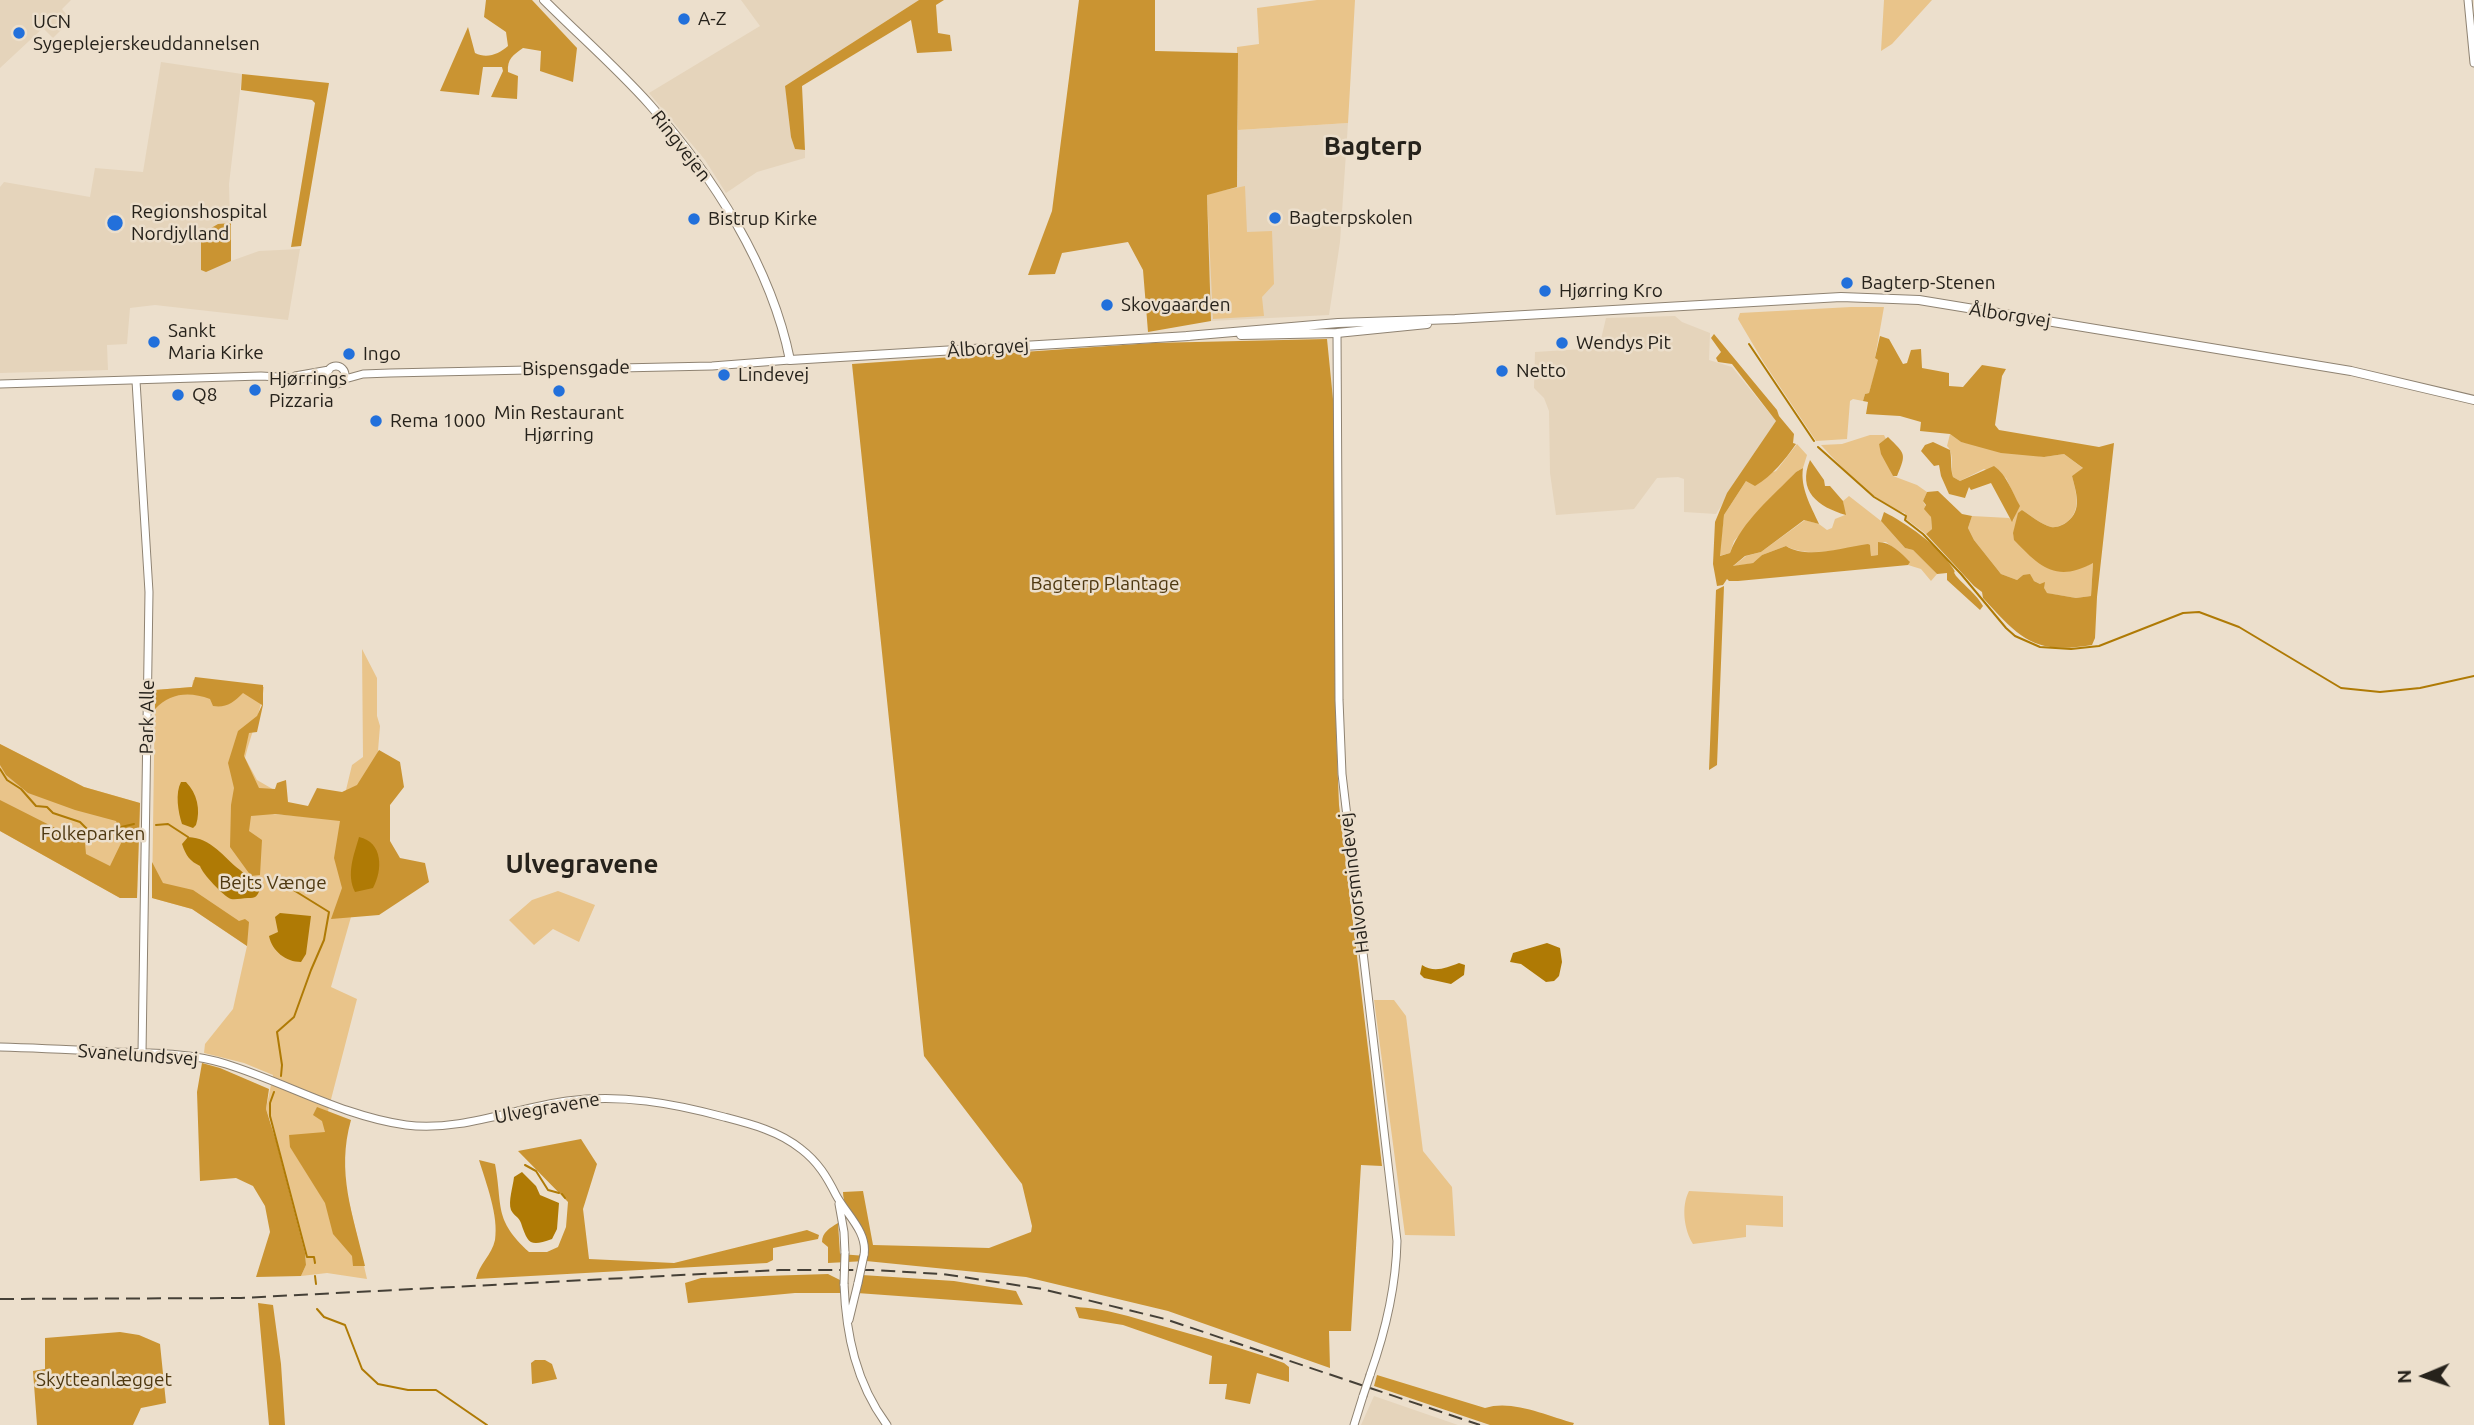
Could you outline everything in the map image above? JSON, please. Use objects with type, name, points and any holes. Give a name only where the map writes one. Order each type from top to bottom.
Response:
[{"type":"main road","name":"Ringvejen","points":[[544,0],[648,103],[711,184],[760,272],[775,306],[790,360]]},
{"type":"main road","name":"Ålborgvej","points":[[790,360],[1187,336],[1338,323],[1828,298],[1908,299],[2336,369],[2474,400]]},
{"type":"main road","name":"Ålborgvej","points":[[1187,336],[1337,333],[1455,319]]},
{"type":"street","points":[[2468,0],[2474,64]]},
{"type":"street","name":"Halvorsmindevej","points":[[1337,333],[1341,764],[1397,1241],[1395,1282],[1389,1316],[1354,1425]]},
{"type":"street","name":"Bispensgade","points":[[344,374],[712,366],[790,360]]},
{"type":"street","points":[[0,384],[293,376],[329,370],[336,366],[344,374],[338,384],[332,384],[328,380],[293,376]]},
{"type":"street","points":[[328,380],[329,370]]},
{"type":"street","name":"Park Alle","points":[[136,381],[149,592],[142,1053]]},
{"type":"street","name":"Svanelundsvej","points":[[0,1046],[204,1058],[273,1082]]},
{"type":"street","name":"Ulvegravene","points":[[273,1082],[360,1116],[410,1126],[472,1122],[536,1107],[588,1099],[645,1100],[684,1106],[769,1130],[791,1142],[827,1175],[864,1239],[864,1255],[850,1310],[849,1335]]},
{"type":"street","name":"Ulvegravene","points":[[837,1196],[844,1232],[844,1284],[853,1355],[868,1395],[887,1425]]},
{"type":"shaded area","name":"UCN Sygeplejerskeuddannelsen","points":[[0,0],[71,0],[62,9],[71,20],[53,38],[43,28],[0,68]]},
{"type":"shaded area","points":[[741,0],[919,0],[785,86],[795,149],[805,150],[805,158],[757,172],[726,193],[705,160],[649,93],[760,26]]},
{"type":"shaded area","name":"Regionshospital Nordjylland","points":[[161,62],[242,74],[229,184],[231,261],[259,251],[300,249],[288,320],[155,305],[130,308],[127,344],[107,345],[108,370],[0,373],[0,187],[4,182],[90,197],[95,168],[143,172]]},
{"type":"shaded area","name":"Bagterpskolen","points":[[1348,123],[1340,242],[1329,315],[1211,321],[1207,194],[1237,187],[1238,130]]},
{"type":"shaded area","points":[[1675,316],[1682,322],[1710,333],[1709,360],[1732,367],[1776,421],[1716,514],[1684,512],[1684,479],[1678,477],[1657,478],[1634,509],[1556,515],[1550,473],[1549,411],[1544,398],[1534,388],[1535,352],[1599,348],[1606,318]]},
{"type":"shaded area","points":[[181,782],[190,786],[197,802],[198,814],[193,828],[182,824],[178,808]]},
{"type":"shaded area","points":[[188,837],[204,841],[217,849],[256,883],[260,889],[257,895],[253,898],[233,899],[223,894],[187,855],[182,844]]},
{"type":"shaded area","points":[[359,837],[373,845],[377,851],[379,865],[373,888],[355,892],[351,871]]},
{"type":"shaded area","points":[[280,913],[311,916],[306,954],[301,962],[285,958],[276,951],[271,941],[269,936],[278,932],[275,917]]},
{"type":"shaded area","points":[[1547,943],[1560,948],[1562,962],[1559,976],[1554,981],[1546,982],[1521,964],[1510,962],[1513,953]]},
{"type":"shaded area","points":[[1459,963],[1465,965],[1464,975],[1451,984],[1424,978],[1420,974],[1422,965],[1436,969]]},
{"type":"shaded area","points":[[522,1172],[536,1186],[540,1195],[559,1203],[557,1229],[552,1239],[539,1243],[531,1242],[511,1210],[514,1177]]},
{"type":"shaded area","points":[[1374,1396],[1458,1425],[1361,1425]]},
{"type":"green space","points":[[486,0],[532,0],[577,48],[573,82],[540,71],[541,51],[523,48],[511,58],[508,68],[508,72],[518,76],[517,99],[491,97],[503,71],[502,67],[483,67],[479,95],[440,91],[468,27],[475,53],[493,55],[508,46],[506,32],[484,17]]},
{"type":"green space","points":[[919,0],[944,0],[936,5],[938,33],[950,35],[952,51],[917,53],[911,20],[802,86],[805,150],[795,149],[785,86]]},
{"type":"green space","points":[[1079,0],[1155,0],[1155,51],[1238,53],[1237,187],[1207,195],[1211,321],[1148,332],[1143,270],[1128,242],[1062,253],[1055,274],[1028,275],[1052,211]]},
{"type":"green space","points":[[1317,0],[1355,0],[1348,123],[1238,130],[1237,47],[1259,44],[1257,8]]},
{"type":"green space","points":[[1884,0],[1932,0],[1892,44],[1881,51]]},
{"type":"green space","points":[[242,74],[329,83],[301,246],[291,247],[315,103],[312,100],[241,90]]},
{"type":"green space","points":[[1245,186],[1247,232],[1272,231],[1274,284],[1262,297],[1264,316],[1213,319],[1207,194]]},
{"type":"green space","points":[[231,223],[231,261],[206,272],[201,270],[201,234],[218,224]]},
{"type":"green space","points":[[1884,307],[1875,358],[1879,360],[1869,393],[1865,394],[1863,401],[1850,401],[1847,439],[1816,441],[1738,319],[1740,313]]},
{"type":"green space","points":[[1714,334],[1777,410],[1794,434],[1793,443],[1796,444],[1778,467],[1761,482],[1755,486],[1746,481],[1724,515],[1720,556],[1730,553],[1750,520],[1803,468],[1805,490],[1819,524],[1804,520],[1761,552],[1745,556],[1733,566],[1753,563],[1762,555],[1786,546],[1815,552],[1868,544],[1871,556],[1878,555],[1878,542],[1896,549],[1910,562],[1908,565],[1738,581],[1727,579],[1723,585],[1717,586],[1713,564],[1715,522],[1727,493],[1776,421],[1732,364],[1718,362],[1716,358],[1721,352],[1711,338]]},
{"type":"green space","points":[[1880,336],[1889,339],[1903,364],[1907,363],[1911,350],[1921,349],[1922,368],[1949,373],[1949,386],[1963,387],[1982,365],[2006,369],[2002,376],[1995,425],[1999,430],[2099,447],[2114,443],[2095,638],[2092,645],[2041,645],[2007,624],[1983,598],[1982,592],[1926,534],[1932,529],[1931,517],[1924,509],[1926,505],[1923,501],[1927,492],[1938,491],[1962,514],[1972,516],[1968,528],[1974,540],[2001,574],[2017,580],[2030,574],[2034,581],[2040,584],[2045,582],[2047,593],[2076,598],[2091,596],[2093,563],[2069,572],[2049,569],[2023,550],[2014,540],[2013,533],[2018,513],[2022,510],[2051,527],[2067,522],[2077,506],[2072,476],[2083,468],[2064,454],[2044,457],[2001,453],[1961,442],[1950,434],[1920,431],[1921,422],[1900,416],[1866,414],[1868,402],[1863,401],[1865,394],[1869,393],[1878,360],[1875,358]]},
{"type":"green space","name":"Bagterp Plantage","points":[[1327,339],[1334,409],[1339,805],[1382,1166],[1361,1165],[1351,1331],[1329,1331],[1330,1368],[1168,1311],[1026,1277],[866,1261],[828,1263],[828,1247],[822,1239],[827,1231],[838,1223],[840,1254],[866,1256],[864,1240],[847,1208],[843,1192],[863,1191],[873,1245],[989,1248],[1031,1232],[1032,1226],[1022,1184],[924,1056],[852,364],[1152,343]]},
{"type":"green space","points":[[1950,434],[1961,442],[2044,457],[2064,454],[2084,469],[2072,476],[2076,506],[2067,522],[2051,527],[2022,510],[2014,538],[2018,544],[2035,554],[2087,566],[2093,562],[2091,596],[2076,598],[2046,593],[2040,584],[2023,575],[2017,580],[2001,574],[1974,540],[1968,528],[1972,516],[2009,518],[2013,521],[2019,506],[2006,478],[1984,469],[1960,481],[1953,477],[1951,453],[1947,446]]},
{"type":"green space","points":[[1870,435],[1884,435],[1886,439],[1879,444],[1893,476],[1927,492],[1923,501],[1931,517],[1932,529],[1926,534],[1906,519],[1905,513],[1883,502],[1860,484],[1821,445],[1842,444]]},
{"type":"green space","points":[[1888,437],[1903,454],[1897,476],[1893,476],[1881,454],[1879,444]]},
{"type":"green space","points":[[1933,442],[1950,450],[1953,477],[1960,481],[1994,466],[1999,470],[2020,506],[2012,522],[1991,483],[1971,490],[1969,487],[1965,498],[1949,494],[1939,465],[1934,466],[1921,451],[1925,445]]},
{"type":"green space","points":[[1797,444],[1807,455],[1803,468],[1796,472],[1734,541],[1730,553],[1719,556],[1724,515],[1746,481],[1776,471]]},
{"type":"green space","points":[[1810,460],[1824,480],[1825,486],[1830,486],[1843,501],[1846,515],[1819,502],[1808,489],[1806,481]]},
{"type":"green space","points":[[1849,496],[1881,521],[1905,548],[1913,550],[1937,574],[1931,581],[1921,569],[1908,565],[1909,561],[1886,542],[1878,542],[1878,555],[1871,556],[1870,545],[1815,552],[1794,550],[1786,546],[1762,555],[1753,563],[1732,567],[1746,556],[1761,552],[1805,520],[1819,524],[1827,530],[1832,528],[1835,519],[1845,515],[1843,501]]},
{"type":"green space","points":[[1884,512],[1911,528],[1939,551],[1957,577],[1983,606],[1980,610],[1947,580],[1947,573],[1937,574],[1913,550],[1905,548],[1881,521]]},
{"type":"green space","points":[[1724,586],[1717,765],[1709,770],[1716,590]]},
{"type":"green space","name":"Bejts Vænge","points":[[362,649],[377,678],[377,716],[380,726],[377,763],[351,917],[331,987],[357,999],[328,1111],[367,1279],[327,1273],[301,1276],[306,1265],[305,1253],[275,1134],[266,1109],[273,1075],[244,1063],[204,1053],[205,1044],[233,1009],[247,946],[192,909],[152,898],[155,690],[192,687],[193,680],[264,687],[245,758],[257,780],[276,791],[272,814],[339,819],[352,765],[363,757]]},
{"type":"green space","points":[[195,677],[263,685],[263,705],[257,732],[249,733],[244,756],[259,788],[275,789],[277,783],[286,780],[288,802],[308,806],[317,788],[342,792],[357,785],[379,750],[400,762],[404,787],[390,805],[390,841],[400,858],[425,863],[429,882],[379,915],[331,919],[342,888],[334,858],[340,821],[275,814],[251,816],[249,831],[262,840],[260,875],[251,876],[230,847],[234,788],[228,763],[238,731],[257,716],[262,705],[243,693],[236,700],[222,706],[213,706],[210,699],[187,694],[173,697],[155,709],[155,690],[192,687]]},
{"type":"green space","name":"Folkeparken","points":[[0,744],[84,787],[140,803],[137,898],[120,898],[0,831]]},
{"type":"green space","name":"Folkeparken","points":[[0,744],[84,787],[140,803],[137,898],[120,898],[0,831],[0,800],[85,843],[86,854],[110,866],[124,837],[116,821],[28,793],[6,775],[0,765]]},
{"type":"green space","points":[[152,862],[163,883],[193,890],[239,921],[245,919],[249,922],[247,946],[192,909],[152,898]]},
{"type":"green space","points":[[558,891],[595,905],[579,942],[553,929],[534,945],[509,920],[532,900]]},
{"type":"green space","points":[[1374,1000],[1394,1000],[1406,1016],[1423,1151],[1452,1187],[1455,1236],[1405,1235]]},
{"type":"green space","points":[[202,1063],[269,1089],[266,1109],[305,1253],[306,1265],[301,1276],[256,1277],[270,1232],[265,1206],[253,1186],[236,1178],[200,1181],[197,1092]]},
{"type":"green space","points":[[317,1107],[351,1120],[345,1158],[346,1176],[351,1211],[365,1266],[353,1266],[352,1256],[333,1234],[325,1203],[290,1147],[289,1135],[325,1132],[322,1121],[313,1115]]},
{"type":"green space","points":[[581,1139],[597,1164],[583,1209],[589,1259],[674,1263],[807,1230],[819,1235],[818,1239],[773,1248],[773,1260],[767,1263],[476,1279],[493,1245],[496,1231],[491,1200],[479,1160],[495,1164],[502,1211],[510,1230],[529,1252],[547,1252],[558,1247],[566,1227],[568,1202],[518,1151]]},
{"type":"green space","points":[[1689,1191],[1783,1196],[1783,1227],[1746,1225],[1746,1237],[1693,1244],[1687,1232],[1685,1218]]},
{"type":"green space","points":[[828,1274],[840,1280],[840,1293],[795,1293],[688,1303],[685,1283],[701,1278]]},
{"type":"green space","points":[[862,1275],[954,1281],[1016,1291],[1023,1305],[857,1293]]},
{"type":"green space","points":[[258,1303],[273,1305],[285,1425],[269,1425]]},
{"type":"green space","points":[[1075,1307],[1128,1316],[1284,1363],[1289,1367],[1289,1382],[1257,1373],[1250,1404],[1225,1399],[1227,1384],[1209,1384],[1212,1356],[1123,1325],[1079,1318]]},
{"type":"green space","name":"Skytteanlægget","points":[[120,1332],[139,1335],[160,1344],[166,1403],[141,1408],[133,1425],[37,1425],[33,1371],[45,1369],[45,1338]]},
{"type":"green space","points":[[545,1360],[552,1364],[557,1379],[532,1384],[531,1363]]},
{"type":"green space","points":[[1377,1375],[1485,1408],[1518,1407],[1574,1423],[1490,1425],[1374,1386]]},
{"type":"waterway","points":[[1749,344],[1814,441]]},
{"type":"waterway","points":[[1818,447],[1874,497],[1906,516],[1905,520],[1923,534],[1961,574],[2006,628],[2015,636],[2040,647],[2071,649],[2099,646],[2183,613],[2199,612],[2239,627],[2341,688],[2380,692],[2420,688],[2474,676]]},
{"type":"waterway","points":[[0,769],[7,780],[21,789],[36,806],[47,807],[53,813],[80,822],[88,830],[96,833],[134,824]]},
{"type":"waterway","points":[[156,825],[168,824],[188,837]]},
{"type":"waterway","points":[[281,1076],[277,1032],[294,1017],[324,940],[329,912],[287,886]]},
{"type":"waterway","points":[[274,1092],[270,1103],[270,1116],[307,1257],[314,1257],[315,1263]]},
{"type":"waterway","points":[[525,1165],[536,1171],[548,1190],[559,1193]]},
{"type":"waterway","points":[[562,1194],[565,1198]]},
{"type":"waterway","points":[[315,1276],[316,1284]]},
{"type":"waterway","points":[[317,1309],[324,1317],[345,1325],[362,1369],[378,1384],[408,1390],[436,1390],[487,1425]]},
{"type":"railway","points":[[0,1299],[241,1298],[779,1270],[872,1270],[943,1274],[1042,1289],[1165,1319],[1480,1425]]},
{"type":"place","name":"A-Z","points":[[684,19]]},
{"type":"place","name":"UCN Sygeplejerskeuddannelsen","points":[[19,33]]},
{"type":"place","name":"Bagterpskolen","points":[[1275,218]]},
{"type":"place","name":"Bistrup Kirke","points":[[694,219]]},
{"type":"place","name":"Regionshospital Nordjylland","points":[[115,223]]},
{"type":"place","name":"Bagterp-Stenen","points":[[1847,283]]},
{"type":"place","name":"Hjørring Kro","points":[[1545,291]]},
{"type":"place","name":"Skovgaarden","points":[[1107,305]]},
{"type":"place","name":"Sankt Maria Kirke","points":[[154,342]]},
{"type":"place","name":"Wendys Pit","points":[[1562,343]]},
{"type":"place","name":"Ingo","points":[[349,354]]},
{"type":"place","name":"Netto","points":[[1502,371]]},
{"type":"place","name":"Lindevej","points":[[724,375]]},
{"type":"place","name":"Hjørrings Pizzaria","points":[[255,390]]},
{"type":"place","name":"Min Restaurant Hjørring","points":[[559,391]]},
{"type":"place","name":"Q8","points":[[178,395]]},
{"type":"place","name":"Rema 1000","points":[[376,421]]},
{"type":"district","name":"Bagterp","points":[[1373,146]]},
{"type":"district","name":"Ulvegravene","points":[[582,864]]}]
